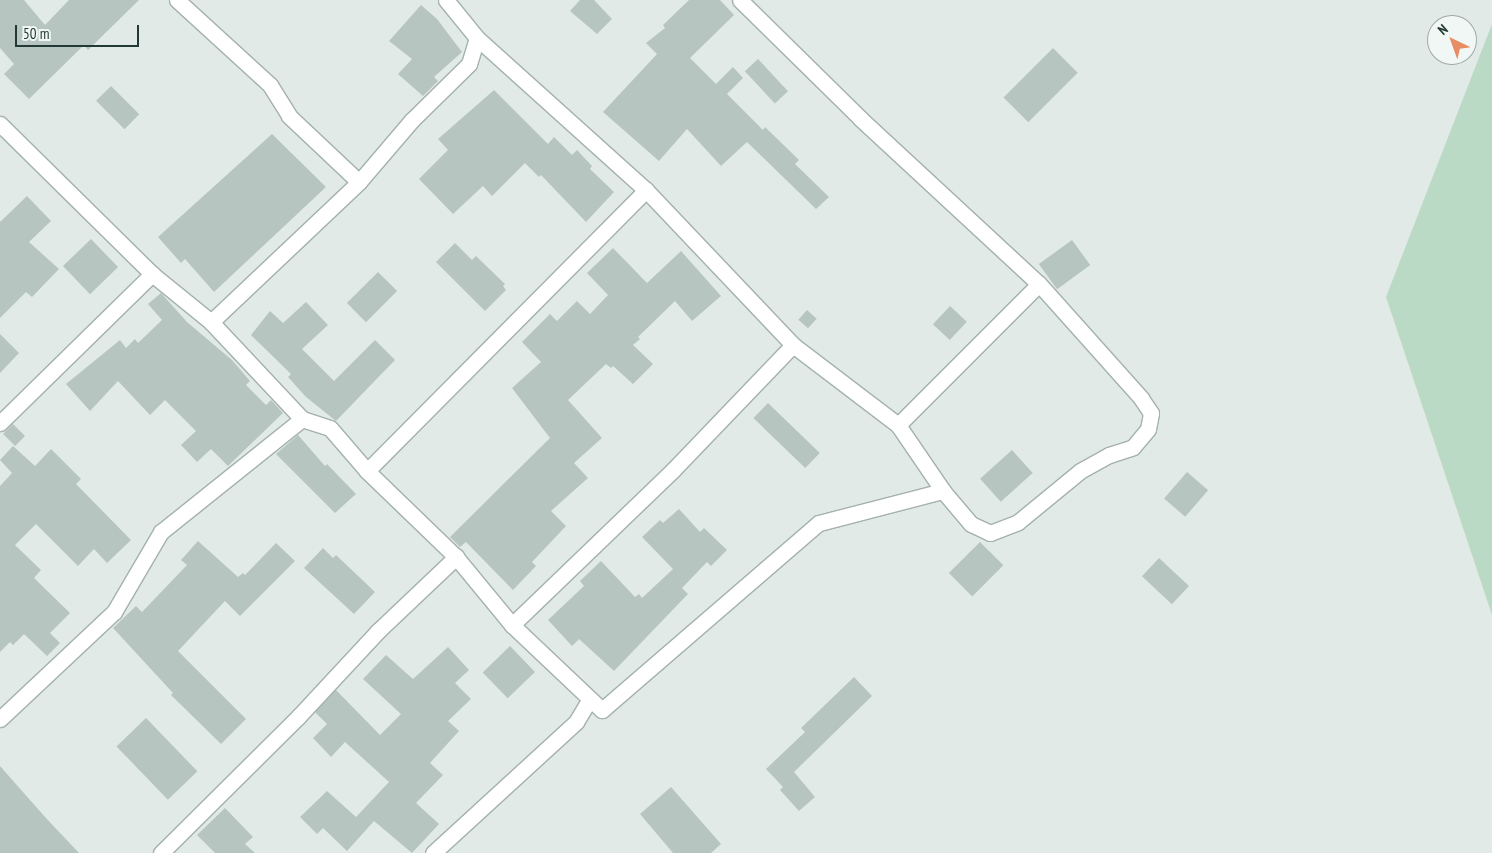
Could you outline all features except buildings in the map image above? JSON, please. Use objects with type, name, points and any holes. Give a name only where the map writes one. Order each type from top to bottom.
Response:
[{"type":"street","points":[[177,0],[270,85],[289,116],[360,182]]},
{"type":"street","points":[[446,0],[477,38],[646,190],[793,345],[898,425],[943,491],[971,524],[990,533],[1018,522],[1080,470],[1110,455],[1133,447],[1148,429],[1151,413],[1141,398],[1039,284],[740,0]]},
{"type":"street","points":[[211,322],[360,182],[412,120],[469,64],[477,38]]},
{"type":"street","points":[[0,124],[152,274],[211,322],[302,419],[330,428],[367,472],[456,557],[512,625],[602,710],[819,523],[943,491]]},
{"type":"street","points":[[367,472],[646,190]]},
{"type":"street","points":[[0,423],[152,274]]},
{"type":"street","points":[[898,425],[1039,284]]},
{"type":"street","points":[[512,625],[674,470],[793,345]]},
{"type":"street","points":[[0,719],[114,612],[161,532],[302,419]]},
{"type":"street","points":[[161,853],[298,717],[378,631],[456,557]]},
{"type":"street","points":[[434,853],[576,722],[590,699]]},
{"type":"green space","points":[[1492,24],[1492,615],[1386,297]]}]
